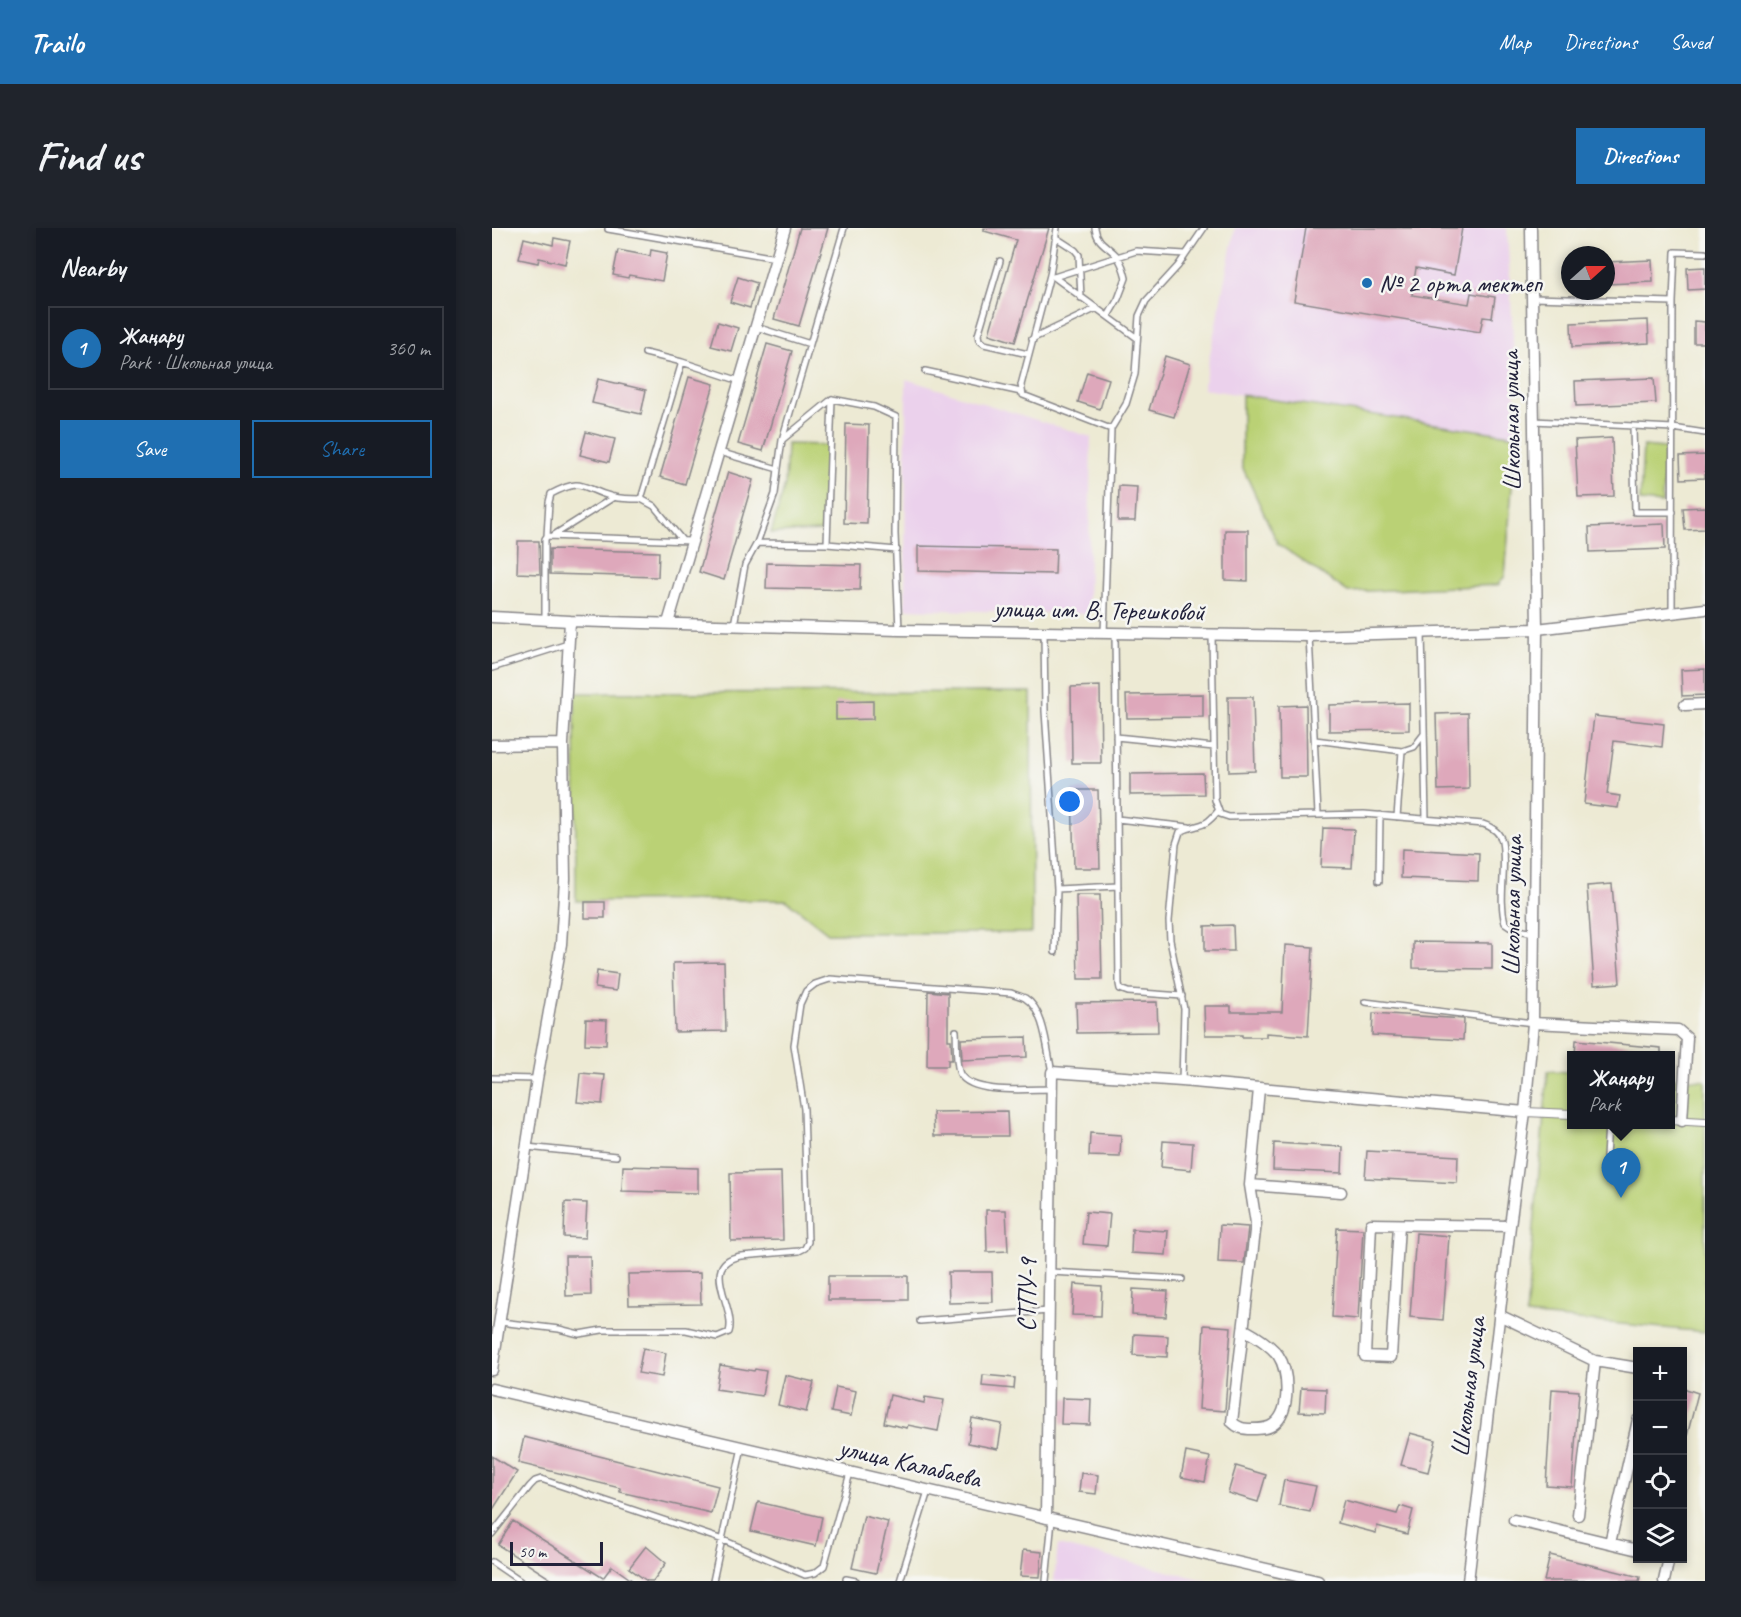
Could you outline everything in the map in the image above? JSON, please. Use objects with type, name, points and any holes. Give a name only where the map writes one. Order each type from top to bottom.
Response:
[{"type":"street","points":[[668,623],[687,541],[719,452],[785,228]]},
{"type":"street","name":"Школьная улица","points":[[1468,1581],[1525,1112],[1533,1023],[1537,629],[1532,228]]},
{"type":"street","name":"улица им. В. Терешковой","points":[[492,617],[899,630],[1310,636],[1537,629],[1705,609]]},
{"type":"street","points":[[492,1371],[537,1079],[561,944],[564,911],[563,744],[570,621]]},
{"type":"street","points":[[1685,705],[1705,704]]},
{"type":"street","points":[[492,745],[563,744]]},
{"type":"street","points":[[1533,1023],[1678,1030],[1687,1038],[1682,1121]]},
{"type":"street","points":[[1052,1072],[1567,1114]]},
{"type":"street","name":"СТПУ-9","points":[[1049,1519],[1052,1072]]},
{"type":"street","points":[[1245,1330],[1256,1335],[1277,1355],[1287,1375],[1283,1414],[1267,1428],[1246,1429],[1237,1427],[1232,1422],[1245,1330],[1256,1223],[1250,1185],[1260,1089]]},
{"type":"street","points":[[1675,1120],[1705,1122]]},
{"type":"street","points":[[1250,1185],[1341,1191]]},
{"type":"street","points":[[1398,1225],[1391,1357],[1365,1356],[1371,1224],[1510,1227]]},
{"type":"street","points":[[1499,1315],[1595,1361],[1633,1367]]},
{"type":"street","points":[[1578,1515],[1595,1361]]},
{"type":"street","name":"улица Калабаева","points":[[492,1389],[1318,1581]]},
{"type":"street","points":[[1611,1543],[1633,1443]]},
{"type":"street","points":[[1514,1520],[1633,1549]]},
{"type":"street","points":[[1664,1581],[1668,1563]]},
{"type":"lane","points":[[734,625],[746,565],[776,494],[782,440],[844,228]]},
{"type":"lane","points":[[1021,392],[1032,339],[1052,276],[1057,228]]},
{"type":"lane","points":[[1095,228],[1100,243],[1116,256],[1126,278],[1108,316]]},
{"type":"lane","points":[[1104,633],[1111,429],[1126,404],[1135,374],[1139,316],[1146,301],[1161,287],[1204,228]]},
{"type":"lane","points":[[608,229],[776,258]]},
{"type":"lane","points":[[1055,237],[1075,250],[1080,260],[1081,298]]},
{"type":"lane","points":[[1052,276],[1136,250],[1185,254]]},
{"type":"lane","points":[[1672,612],[1675,252],[1705,253]]},
{"type":"lane","points":[[1000,261],[978,335],[979,340],[984,344],[1028,354]]},
{"type":"lane","points":[[1052,276],[1137,338]]},
{"type":"lane","points":[[1533,298],[1673,302]]},
{"type":"lane","points":[[1032,339],[1097,308]]},
{"type":"lane","points":[[756,327],[810,344]]},
{"type":"lane","points":[[645,353],[682,362],[740,381]]},
{"type":"lane","points":[[641,499],[682,362]]},
{"type":"lane","points":[[925,371],[1021,392],[1023,395],[1111,429]]},
{"type":"lane","points":[[782,440],[832,399]]},
{"type":"lane","points":[[827,544],[832,399]]},
{"type":"lane","points":[[832,399],[874,407],[896,417],[895,534],[899,630]]},
{"type":"lane","points":[[1534,421],[1673,428],[1705,433]]},
{"type":"lane","points":[[1633,426],[1635,512],[1673,512]]},
{"type":"lane","points":[[719,452],[778,469]]},
{"type":"lane","points":[[551,535],[549,502],[551,494],[568,485],[582,484],[614,497],[641,499],[654,506],[687,541]]},
{"type":"lane","points":[[545,620],[545,539],[614,497]]},
{"type":"lane","points":[[551,535],[687,541]]},
{"type":"lane","points":[[757,543],[827,544],[897,550]]},
{"type":"lane","points":[[1044,632],[1045,711],[1057,889],[1055,952]]},
{"type":"lane","points":[[1422,632],[1426,819]]},
{"type":"lane","points":[[1115,633],[1120,989],[1128,992],[1182,996]]},
{"type":"lane","points":[[1212,635],[1215,800],[1218,811],[1223,816],[1380,815],[1483,824],[1492,827],[1502,841],[1502,906],[1505,923],[1514,929],[1534,933]]},
{"type":"lane","points":[[1310,636],[1318,814]]},
{"type":"lane","points":[[492,668],[568,644]]},
{"type":"lane","points":[[1315,740],[1402,751],[1414,747],[1424,734]]},
{"type":"lane","points":[[1116,737],[1214,747]]},
{"type":"lane","points":[[1397,817],[1402,751]]},
{"type":"lane","points":[[1182,1082],[1184,1009],[1170,940],[1169,921],[1176,844],[1180,832],[1207,823],[1218,811]]},
{"type":"lane","points":[[1378,881],[1380,815]]},
{"type":"lane","points":[[1117,819],[1191,827]]},
{"type":"lane","points":[[1057,889],[1118,886]]},
{"type":"lane","points":[[500,1322],[559,1329],[579,1334],[602,1330],[686,1330],[717,1337],[729,1332],[730,1320],[720,1281],[721,1270],[725,1262],[731,1257],[799,1251],[805,1248],[808,1242],[804,1109],[794,1045],[800,1004],[806,991],[821,981],[830,979],[1011,993],[1025,998],[1033,1005],[1040,1017],[1052,1072]]},
{"type":"lane","points":[[1365,1002],[1533,1023]]},
{"type":"lane","points":[[956,1031],[959,1072],[966,1082],[981,1088],[1053,1089]]},
{"type":"lane","points":[[492,1078],[537,1079]]},
{"type":"lane","points":[[1606,1157],[1608,1129]]},
{"type":"lane","points":[[527,1147],[616,1156]]},
{"type":"lane","points":[[1050,1272],[1182,1278]]},
{"type":"lane","points":[[920,1321],[1049,1311]]},
{"type":"lane","points":[[713,1581],[742,1447]]},
{"type":"lane","points":[[492,1534],[530,1486],[542,1479],[723,1540],[805,1575],[824,1566],[850,1473]]},
{"type":"lane","points":[[900,1581],[928,1491]]},
{"type":"lane","points":[[1046,1581],[1049,1519]]},
{"type":"lane","points":[[492,1562],[520,1581]]},
{"type":"lane","points":[[846,1579],[856,1581]]},
{"type":"shaded area","name":"№ 2 орта мектеп","points":[[1235,228],[1507,228],[1516,436],[1203,389]]},
{"type":"shaded area","points":[[906,379],[1091,437],[1088,614],[905,609]]},
{"type":"shaded area","points":[[1058,1545],[1209,1581],[1054,1581]]},
{"type":"green space","points":[[1242,395],[1516,436],[1505,576],[1498,585],[1348,592],[1278,544],[1242,466]]},
{"type":"green space","points":[[787,444],[827,445],[823,531],[771,533],[785,485]]},
{"type":"green space","points":[[1643,446],[1665,448],[1662,503],[1640,501]]},
{"type":"green space","points":[[1031,692],[1032,933],[828,933],[786,900],[576,901],[575,693]]},
{"type":"green space","points":[[1548,1071],[1567,1072],[1567,1129],[1675,1129],[1675,1078],[1705,1080],[1705,1332],[1526,1315]]},
{"type":"building","points":[[800,228],[828,228],[799,326],[774,319]]},
{"type":"building","points":[[984,228],[1049,228],[1015,342],[989,334],[1016,240],[984,231]]},
{"type":"building","points":[[1306,228],[1462,228],[1454,275],[1416,268],[1412,295],[1469,304],[1471,293],[1495,297],[1492,318],[1483,317],[1480,332],[1294,301]]},
{"type":"building","points":[[524,238],[553,245],[554,238],[570,241],[565,264],[539,258],[538,263],[519,259]]},
{"type":"building","points":[[618,250],[650,256],[651,250],[667,253],[662,281],[629,275],[628,278],[613,275]]},
{"type":"building","points":[[1652,260],[1653,282],[1615,284],[1615,262]]},
{"type":"building","points":[[1705,267],[1705,289],[1688,290],[1687,268]]},
{"type":"building","points":[[738,277],[757,283],[750,308],[730,302]]},
{"type":"building","points":[[1648,320],[1649,343],[1572,347],[1571,323]]},
{"type":"building","points":[[1694,321],[1705,322],[1705,343],[1694,343]]},
{"type":"building","points":[[718,322],[738,328],[731,351],[711,346]]},
{"type":"building","points":[[767,344],[792,351],[763,451],[738,444]]},
{"type":"building","points":[[1165,356],[1190,364],[1174,417],[1149,410]]},
{"type":"building","points":[[1087,372],[1109,379],[1100,409],[1078,402]]},
{"type":"building","points":[[689,377],[714,384],[685,484],[660,477]]},
{"type":"building","points":[[1654,378],[1656,403],[1576,406],[1575,381]]},
{"type":"building","points":[[598,379],[646,390],[641,414],[592,403]]},
{"type":"building","points":[[846,424],[869,425],[867,524],[844,523]]},
{"type":"building","points":[[586,432],[615,439],[609,462],[580,455]]},
{"type":"building","points":[[1612,438],[1614,496],[1578,497],[1575,440]]},
{"type":"building","points":[[1705,455],[1705,478],[1681,479],[1680,456]]},
{"type":"building","points":[[728,472],[753,480],[724,580],[699,572]]},
{"type":"building","points":[[1119,486],[1137,487],[1135,521],[1118,521]]},
{"type":"building","points":[[1705,507],[1705,529],[1685,530],[1683,508]]},
{"type":"building","points":[[1664,524],[1665,549],[1590,552],[1589,527]]},
{"type":"building","points":[[1225,530],[1248,530],[1248,581],[1225,580]]},
{"type":"building","points":[[518,541],[539,541],[540,574],[517,573]]},
{"type":"building","points":[[918,546],[1056,549],[1055,574],[918,571]]},
{"type":"building","points":[[550,549],[659,552],[658,577],[550,574]]},
{"type":"building","points":[[767,563],[861,565],[860,590],[766,588]]},
{"type":"building","points":[[1705,669],[1705,695],[1682,696],[1681,670]]},
{"type":"building","points":[[1100,686],[1101,763],[1072,763],[1071,687]]},
{"type":"building","points":[[1203,694],[1203,717],[1127,718],[1126,695]]},
{"type":"building","points":[[1228,697],[1253,697],[1255,771],[1229,772]]},
{"type":"building","points":[[873,701],[873,719],[836,720],[836,702]]},
{"type":"building","points":[[1409,703],[1409,730],[1329,731],[1329,705]]},
{"type":"building","points":[[1306,705],[1307,777],[1280,777],[1279,706]]},
{"type":"building","points":[[1468,713],[1469,789],[1438,790],[1436,714]]},
{"type":"building","points":[[1594,716],[1664,724],[1662,747],[1614,741],[1607,794],[1620,796],[1618,808],[1584,804]]},
{"type":"building","points":[[1203,773],[1204,794],[1130,795],[1130,774]]},
{"type":"building","points":[[1072,790],[1098,790],[1100,868],[1074,868]]},
{"type":"building","points":[[1323,828],[1354,829],[1352,868],[1321,867]]},
{"type":"building","points":[[1402,849],[1479,853],[1478,881],[1401,878]]},
{"type":"building","points":[[1612,884],[1620,983],[1594,985],[1587,886]]},
{"type":"building","points":[[1076,895],[1100,895],[1102,979],[1078,979]]},
{"type":"building","points":[[585,902],[605,902],[605,918],[585,918]]},
{"type":"building","points":[[1233,925],[1234,951],[1205,951],[1205,926]]},
{"type":"building","points":[[1413,942],[1492,943],[1492,969],[1413,968]]},
{"type":"building","points":[[1285,945],[1313,947],[1308,1036],[1266,1033],[1266,1037],[1205,1035],[1204,1006],[1231,1006],[1231,1012],[1282,1012]]},
{"type":"building","points":[[724,962],[726,1031],[675,1032],[673,963]]},
{"type":"building","points":[[597,971],[618,974],[616,991],[595,988]]},
{"type":"building","points":[[928,991],[948,993],[948,1040],[951,1040],[952,1060],[948,1060],[948,1066],[927,1066]]},
{"type":"building","points":[[1157,1002],[1158,1032],[1077,1033],[1076,1003]]},
{"type":"building","points":[[1373,1013],[1464,1019],[1463,1040],[1372,1035]]},
{"type":"building","points":[[586,1019],[607,1020],[606,1045],[585,1044]]},
{"type":"building","points":[[1026,1037],[1027,1057],[962,1060],[961,1039]]},
{"type":"building","points":[[1576,1040],[1661,1048],[1661,1051],[1575,1051]]},
{"type":"building","points":[[580,1073],[605,1075],[602,1104],[577,1102]]},
{"type":"building","points":[[1007,1111],[1008,1136],[934,1136],[933,1112]]},
{"type":"building","points":[[1090,1133],[1121,1135],[1120,1157],[1089,1156]]},
{"type":"building","points":[[1163,1141],[1193,1143],[1191,1170],[1161,1167]]},
{"type":"building","points":[[1274,1143],[1343,1147],[1342,1173],[1273,1170]]},
{"type":"building","points":[[1367,1151],[1458,1156],[1457,1183],[1365,1178]]},
{"type":"building","points":[[623,1166],[698,1168],[698,1193],[622,1191]]},
{"type":"building","points":[[781,1172],[783,1240],[731,1241],[730,1173]]},
{"type":"building","points":[[565,1202],[587,1203],[585,1238],[564,1237]]},
{"type":"building","points":[[986,1210],[1006,1210],[1008,1251],[987,1252]]},
{"type":"building","points":[[1086,1212],[1110,1214],[1107,1246],[1083,1244]]},
{"type":"building","points":[[1220,1225],[1248,1227],[1244,1263],[1218,1262]]},
{"type":"building","points":[[1337,1228],[1363,1229],[1358,1319],[1332,1317]]},
{"type":"building","points":[[1132,1229],[1168,1231],[1166,1255],[1131,1253]]},
{"type":"building","points":[[1416,1233],[1449,1236],[1443,1320],[1410,1317]]},
{"type":"building","points":[[565,1256],[590,1256],[591,1295],[566,1296]]},
{"type":"building","points":[[948,1272],[992,1272],[993,1302],[949,1303]]},
{"type":"building","points":[[700,1273],[701,1304],[629,1305],[628,1274]]},
{"type":"building","points":[[828,1276],[908,1276],[908,1300],[828,1300]]},
{"type":"building","points":[[1074,1284],[1102,1286],[1101,1316],[1072,1315]]},
{"type":"building","points":[[1133,1289],[1168,1291],[1166,1317],[1132,1315]]},
{"type":"building","points":[[1204,1325],[1231,1327],[1225,1411],[1199,1409]]},
{"type":"building","points":[[1134,1334],[1168,1336],[1167,1357],[1133,1355]]},
{"type":"building","points":[[643,1348],[666,1353],[662,1377],[638,1373]]},
{"type":"building","points":[[720,1365],[766,1371],[762,1396],[716,1389]]},
{"type":"building","points":[[785,1375],[814,1382],[806,1412],[778,1405]]},
{"type":"building","points":[[983,1375],[1015,1378],[1014,1389],[982,1386]]},
{"type":"building","points":[[836,1387],[856,1391],[851,1416],[831,1412]]},
{"type":"building","points":[[1301,1388],[1326,1389],[1325,1413],[1299,1412]]},
{"type":"building","points":[[1552,1389],[1579,1391],[1572,1487],[1546,1485]]},
{"type":"building","points":[[1687,1389],[1698,1393],[1687,1436]]},
{"type":"building","points":[[890,1395],[924,1403],[925,1397],[944,1400],[938,1431],[884,1423]]},
{"type":"building","points":[[1062,1398],[1091,1399],[1090,1425],[1061,1424]]},
{"type":"building","points":[[972,1418],[1002,1424],[998,1449],[968,1443]]},
{"type":"building","points":[[1410,1433],[1436,1440],[1428,1472],[1401,1465]]},
{"type":"building","points":[[524,1437],[718,1486],[711,1513],[620,1492],[620,1488],[518,1463]]},
{"type":"building","points":[[1186,1452],[1210,1457],[1205,1482],[1181,1477]]},
{"type":"building","points":[[492,1456],[517,1472],[492,1511]]},
{"type":"building","points":[[1236,1466],[1266,1475],[1258,1502],[1228,1493]]},
{"type":"building","points":[[1081,1473],[1098,1475],[1096,1494],[1079,1492]]},
{"type":"building","points":[[1284,1480],[1316,1486],[1310,1512],[1279,1506]]},
{"type":"building","points":[[1344,1500],[1397,1514],[1400,1506],[1413,1510],[1407,1534],[1377,1526],[1376,1533],[1338,1523]]},
{"type":"building","points":[[758,1502],[822,1517],[816,1546],[751,1531]]},
{"type":"building","points":[[864,1516],[888,1522],[876,1573],[852,1568]]},
{"type":"building","points":[[513,1521],[603,1578],[612,1566],[633,1581],[554,1581],[498,1545]]},
{"type":"building","points":[[646,1546],[666,1563],[653,1581],[647,1581],[629,1568]]},
{"type":"building","points":[[1023,1550],[1042,1552],[1040,1577],[1020,1576]]},
{"type":"building","points":[[1550,1555],[1640,1577],[1639,1581],[1544,1581]]},
{"type":"place","name":"№ 2 орта мектеп","points":[[1367,283]]},
{"type":"place","name":"Жаңару","points":[[1621,1198]]}]
